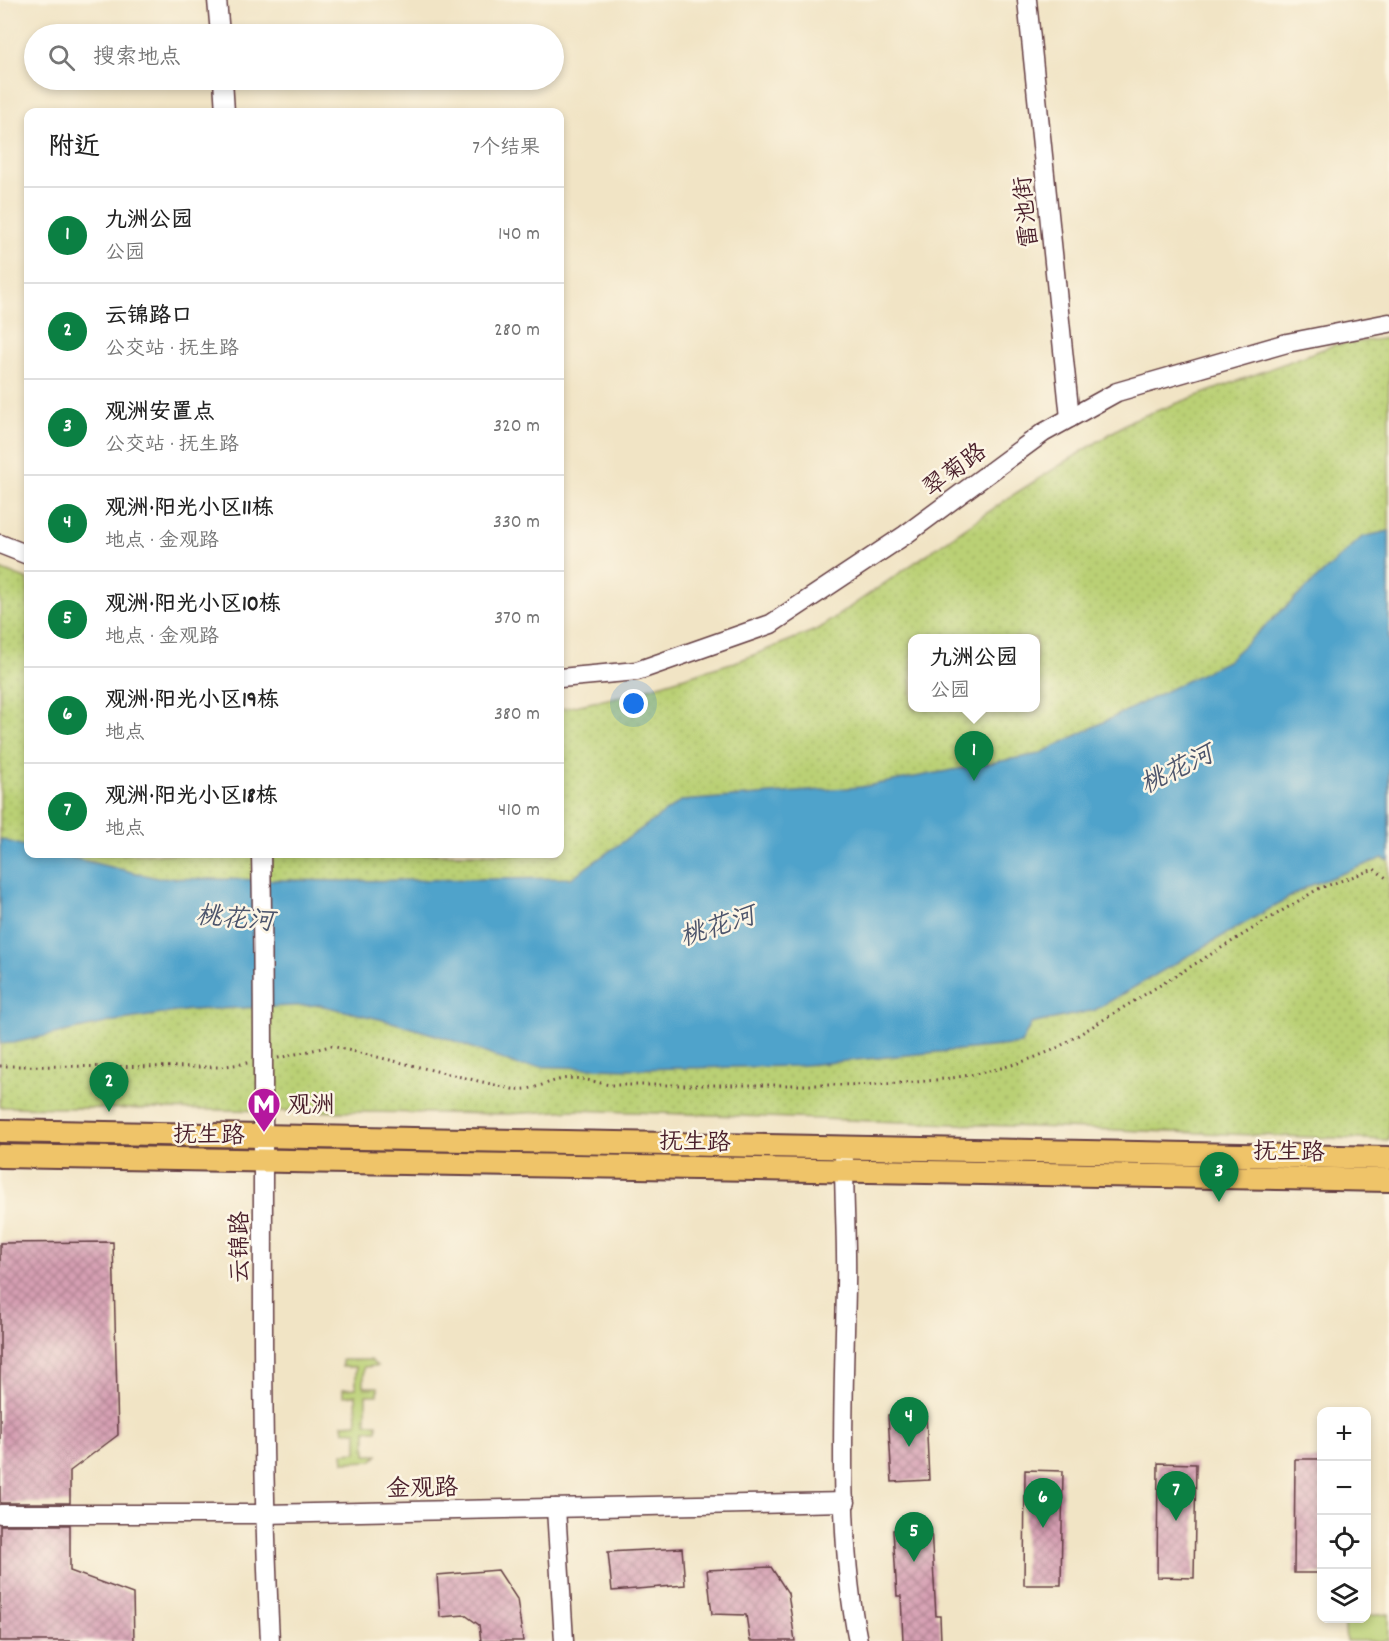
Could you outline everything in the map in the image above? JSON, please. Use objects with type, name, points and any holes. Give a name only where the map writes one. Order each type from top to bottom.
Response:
[{"type":"main road","name":"抚生路","points":[[0,1131],[1389,1158]]},
{"type":"main road","name":"抚生路","points":[[0,1156],[1389,1180]]},
{"type":"street","points":[[217,0],[219,24]]},
{"type":"street","name":"雷池街","points":[[1027,0],[1070,418]]},
{"type":"street","points":[[224,90],[225,108]]},
{"type":"street","name":"翠菊路","points":[[564,678],[637,670],[771,624],[906,536],[1043,433],[1117,392],[1287,343],[1389,322]]},
{"type":"street","points":[[0,544],[24,553]]},
{"type":"street","name":"云锦路","points":[[261,858],[265,1027],[264,1514],[270,1641]]},
{"type":"street","points":[[844,1146],[847,1259],[847,1551],[858,1641]]},
{"type":"street","name":"金观路","points":[[0,1515],[264,1514],[846,1502]]},
{"type":"street","points":[[556,1508],[564,1641]]},
{"type":"path","points":[[0,1066],[219,1067],[264,1061],[331,1046],[512,1089],[529,1091],[561,1079],[577,1078],[610,1085],[886,1085],[999,1070],[1029,1061],[1057,1048],[1318,889],[1374,869],[1389,880]]},
{"type":"green space","points":[[1389,338],[1389,1140],[575,1110],[508,1114],[0,1107],[0,569],[24,578],[24,858],[564,858],[564,708],[622,696],[741,660],[818,629],[1016,493],[1132,420],[1334,345]]},
{"type":"green space","points":[[342,1360],[370,1360],[377,1366],[364,1367],[364,1387],[378,1387],[378,1395],[366,1395],[366,1423],[377,1423],[377,1430],[366,1430],[366,1455],[378,1455],[372,1461],[344,1462],[343,1453],[357,1452],[357,1431],[344,1431],[343,1424],[357,1423],[356,1395],[343,1396],[343,1389],[356,1388],[356,1367],[342,1367]]},
{"type":"green space","points":[[1389,1614],[1389,1641],[1346,1641],[1344,1623],[1371,1623],[1371,1616]]},
{"type":"water","name":"桃花河","points":[[1389,531],[1389,861],[1383,858],[1309,886],[1095,1010],[1031,1024],[1021,1044],[795,1066],[630,1069],[519,1066],[449,1039],[388,1021],[319,1005],[190,1010],[115,1021],[0,1044],[0,839],[24,846],[24,858],[74,858],[157,878],[342,881],[571,878],[681,801],[861,787],[1039,754],[1227,661],[1362,537]]},
{"type":"building","points":[[113,1242],[118,1435],[70,1471],[70,1503],[0,1503],[0,1243]]},
{"type":"building","points":[[926,1413],[929,1480],[892,1482],[888,1415]]},
{"type":"building","points":[[1295,1459],[1317,1459],[1317,1573],[1294,1573]]},
{"type":"building","points":[[1158,1463],[1196,1464],[1194,1578],[1157,1577]]},
{"type":"building","points":[[1025,1470],[1063,1471],[1061,1585],[1024,1585]]},
{"type":"building","points":[[0,1525],[70,1525],[70,1571],[133,1594],[134,1641],[0,1641]]},
{"type":"building","points":[[931,1528],[936,1616],[940,1616],[941,1641],[903,1641],[901,1596],[897,1596],[893,1530]]},
{"type":"building","points":[[682,1548],[685,1585],[612,1591],[608,1552]]},
{"type":"building","points":[[771,1567],[788,1593],[795,1641],[750,1641],[746,1615],[712,1614],[707,1570]]},
{"type":"building","points":[[498,1570],[517,1599],[523,1641],[481,1641],[479,1625],[465,1615],[440,1617],[437,1575]]},
{"type":"place","name":"九洲公园","points":[[974,781]]},
{"type":"place","name":"云锦路口","points":[[109,1112]]},
{"type":"place","name":"观洲","points":[[264,1133]]},
{"type":"place","name":"观洲安置点","points":[[1219,1202]]},
{"type":"place","name":"观洲·阳光小区11栋","points":[[909,1447]]},
{"type":"place","name":"观洲·阳光小区18栋","points":[[1176,1521]]},
{"type":"place","name":"观洲·阳光小区19栋","points":[[1043,1528]]},
{"type":"place","name":"观洲·阳光小区10栋","points":[[914,1562]]}]
